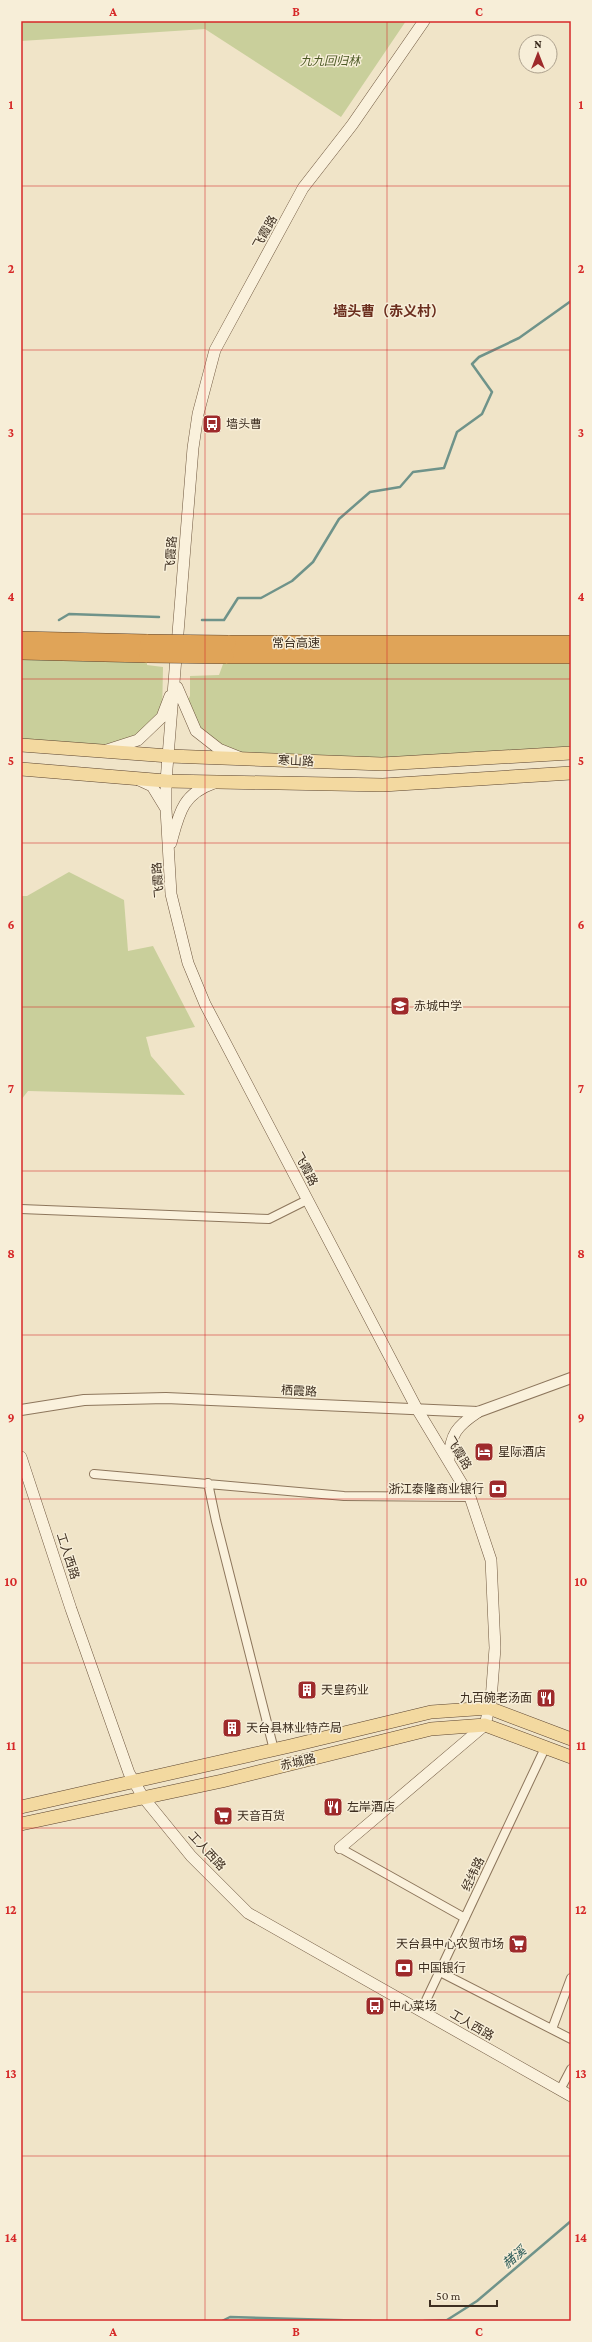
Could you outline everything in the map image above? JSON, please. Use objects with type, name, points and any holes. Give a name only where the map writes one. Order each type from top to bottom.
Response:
[{"type":"highway","name":"常台高速","points":[[21,639],[147,649]]},
{"type":"highway","name":"常台高速","points":[[227,650],[571,643]]},
{"type":"highway","name":"常台高速","points":[[21,652],[147,649],[571,656]]},
{"type":"main road","name":"飞霞路","points":[[424,21],[352,125],[303,188],[215,350],[198,414],[193,448],[176,682],[166,781],[166,809],[171,894],[188,963],[205,1004],[417,1409],[470,1497],[491,1560],[495,1648],[489,1708],[485,1725]]},
{"type":"main road","points":[[104,751],[138,740],[162,717],[176,682]]},
{"type":"main road","points":[[176,682],[196,731],[219,749],[243,759]]},
{"type":"main road","name":"寒山路","points":[[21,745],[169,756],[382,764],[571,753]]},
{"type":"main road","name":"寒山路","points":[[21,769],[166,781],[383,785],[571,773]]},
{"type":"main road","points":[[137,778],[152,786],[166,809]]},
{"type":"main road","points":[[169,854],[178,818],[188,797],[203,787],[218,782]]},
{"type":"main road","points":[[449,1460],[450,1442],[457,1430],[461,1424],[478,1412]]},
{"type":"main road","name":"工人西路","points":[[21,1457],[71,1609],[133,1781],[143,1797],[191,1856],[248,1913],[571,2096]]},
{"type":"main road","name":"赤城路","points":[[21,1807],[274,1750],[431,1712],[489,1708],[571,1739]]},
{"type":"main road","points":[[340,1848],[485,1725]]},
{"type":"main road","name":"赤城路","points":[[21,1824],[334,1753],[431,1729],[485,1725],[571,1757]]},
{"type":"main road","points":[[331,1736],[334,1753]]},
{"type":"street","points":[[21,1209],[269,1219],[307,1200]]},
{"type":"street","name":"栖霞路","points":[[21,1410],[84,1400],[166,1398],[478,1412],[571,1378]]},
{"type":"street","points":[[94,1474],[344,1496],[470,1497]]},
{"type":"street","points":[[208,1483],[216,1521],[274,1750]]},
{"type":"street","name":"经纬路","points":[[421,2010],[545,1748]]},
{"type":"street","points":[[340,1848],[465,1918]]},
{"type":"street","points":[[440,1972],[571,2039]]},
{"type":"street","points":[[552,2029],[571,1978]]},
{"type":"street","points":[[560,2090],[571,2068]]},
{"type":"green space","name":"九九回归林","points":[[21,21],[406,21],[341,117],[205,29],[21,41]]},
{"type":"green space","points":[[21,652],[147,655],[147,665],[163,667],[162,717],[138,740],[104,751],[21,745]]},
{"type":"green space","points":[[226,656],[571,656],[571,753],[508,757],[243,759],[196,731],[184,706],[190,696],[190,676],[219,675]]},
{"type":"green space","points":[[69,872],[124,900],[128,951],[153,946],[195,1027],[146,1037],[151,1056],[185,1095],[28,1091],[21,1100],[21,896],[27,896]]},
{"type":"waterway","points":[[202,620],[224,620],[238,598],[261,598],[292,581],[313,562],[339,519],[370,492],[400,487],[413,472],[444,468],[457,432],[482,414],[492,392],[472,364],[479,357],[519,338],[571,301]]},
{"type":"waterway","points":[[59,620],[69,614],[159,617]]},
{"type":"waterway","name":"赭溪","points":[[424,2321],[447,2320],[477,2301],[571,2221]]},
{"type":"waterway","name":"赭溪","points":[[222,2321],[230,2317],[371,2321]]},
{"type":"place","name":"墙头曹","points":[[212,424]]},
{"type":"place","name":"赤城中学","points":[[400,1006]]},
{"type":"place","name":"星际酒店","points":[[484,1452]]},
{"type":"place","name":"浙江泰隆商业银行","points":[[498,1489]]},
{"type":"place","name":"天皇药业","points":[[307,1690]]},
{"type":"place","name":"九百碗老汤面","points":[[546,1698]]},
{"type":"place","name":"天台县林业特产局","points":[[232,1728]]},
{"type":"place","name":"左岸酒店","points":[[333,1807]]},
{"type":"place","name":"天音百货","points":[[223,1816]]},
{"type":"place","name":"天台县中心农贸市场","points":[[518,1944]]},
{"type":"place","name":"中国银行","points":[[404,1968]]},
{"type":"place","name":"中心菜场","points":[[375,2006]]},
{"type":"district","name":"墙头曹（赤义村）","points":[[389,311]]}]
